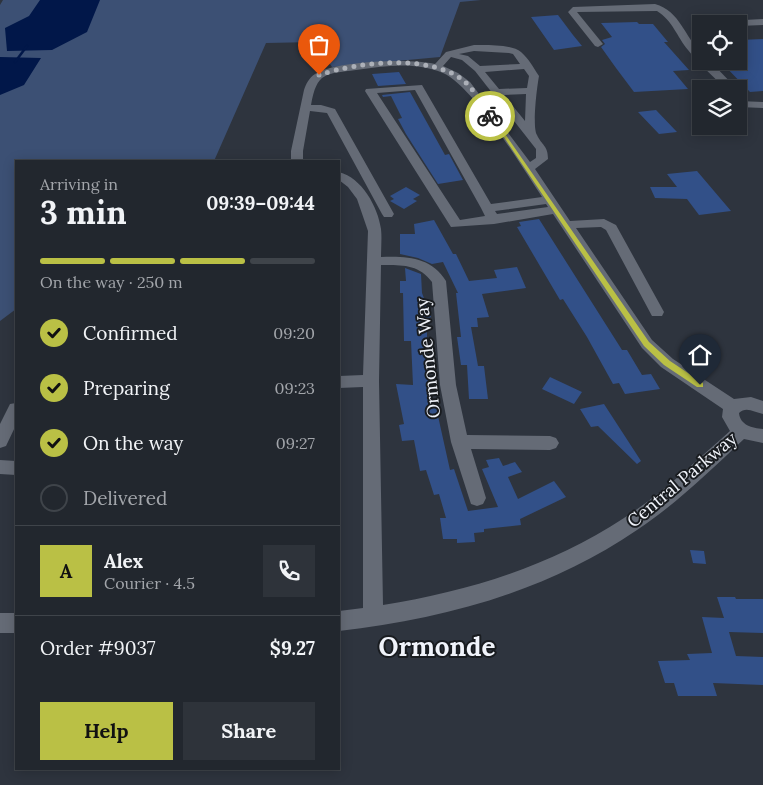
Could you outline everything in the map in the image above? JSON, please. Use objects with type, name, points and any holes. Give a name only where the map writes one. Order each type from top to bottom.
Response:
[{"type":"street","points":[[598,44],[572,12],[573,10],[647,6],[659,8],[682,30],[692,48]]},
{"type":"street","points":[[747,23],[763,22]]},
{"type":"street","points":[[747,32],[763,31]]},
{"type":"street","points":[[437,67],[449,54],[459,50],[498,48],[511,50],[521,57],[534,76],[531,91],[530,135]]},
{"type":"street","points":[[449,54],[470,60],[521,57]]},
{"type":"street","points":[[470,60],[542,149],[543,155],[539,162],[528,168]]},
{"type":"street","points":[[297,160],[297,151],[311,84],[319,75],[330,71],[384,63],[410,63],[437,67],[451,73],[467,83],[655,352],[667,363],[733,407]]},
{"type":"street","points":[[478,69],[528,66]]},
{"type":"street","points":[[712,70],[723,80]]},
{"type":"street","points":[[494,220],[418,86],[370,91],[456,224],[494,220],[553,205]]},
{"type":"street","points":[[496,92],[531,91]]},
{"type":"street","points":[[747,104],[763,105]]},
{"type":"street","points":[[306,108],[325,108],[331,111],[388,214]]},
{"type":"street","points":[[340,176],[348,179],[356,188],[374,222],[376,241],[371,381],[373,618]]},
{"type":"street","points":[[488,208],[553,205]]},
{"type":"street","points":[[567,225],[604,223],[611,228],[657,312]]},
{"type":"street","name":"Ormonde Way","points":[[375,261],[418,263],[431,270],[439,281],[448,385],[460,442]]},
{"type":"street","points":[[340,382],[371,381]]},
{"type":"street","points":[[763,408],[744,403],[733,407],[730,411],[732,421],[742,431],[763,436]]},
{"type":"street","points":[[0,441],[15,411]]},
{"type":"street","name":"Central Parkway","points":[[340,621],[373,618],[454,602],[502,588],[585,552],[631,524],[672,493],[742,431]]},
{"type":"street","points":[[477,498],[460,442],[550,443]]},
{"type":"street","points":[[0,468],[15,468]]},
{"type":"street","points":[[0,623],[15,623]]},
{"type":"shaded area","points":[[3,0],[481,0],[460,2],[440,57],[332,67],[315,42],[266,43],[214,160],[15,160],[15,310],[0,321],[0,5]]},
{"type":"shaded area","points":[[40,0],[100,0],[87,32],[52,50],[7,51],[5,28],[29,16]]},
{"type":"shaded area","points":[[0,57],[41,58],[24,85],[0,95]]},
{"type":"building","points":[[558,15],[582,46],[554,50],[531,17]]},
{"type":"building","points":[[637,22],[639,24],[653,24],[668,42],[664,42],[689,70],[673,71],[688,89],[634,92],[601,47],[605,44],[602,40],[612,37],[601,23]]},
{"type":"building","points":[[763,39],[763,91],[750,92],[747,89],[747,80],[738,80],[729,70],[747,70],[747,40]]},
{"type":"building","points":[[399,72],[406,84],[378,86],[372,74]]},
{"type":"building","points":[[410,92],[445,155],[449,154],[463,180],[438,184],[406,134],[398,119],[402,118],[391,96],[383,97],[382,95]]},
{"type":"building","points":[[656,110],[677,132],[659,134],[638,112]]},
{"type":"building","points":[[697,171],[731,211],[699,215],[687,199],[655,198],[650,187],[677,187],[667,174]]},
{"type":"building","points":[[406,187],[420,195],[413,199],[417,201],[404,209],[390,201],[394,199],[390,196]]},
{"type":"building","points":[[539,219],[622,350],[627,350],[642,375],[651,374],[660,389],[625,394],[619,383],[613,384],[587,337],[563,299],[560,300],[517,227],[521,226],[519,222]]},
{"type":"building","points":[[434,220],[453,254],[456,254],[469,281],[497,278],[494,270],[517,267],[526,288],[482,294],[489,317],[477,318],[478,327],[471,327],[478,366],[484,366],[488,399],[469,399],[467,365],[461,365],[457,337],[461,337],[456,293],[458,293],[443,262],[432,264],[418,258],[400,254],[400,234],[415,234],[414,224]]},
{"type":"building","points":[[405,268],[421,274],[422,293],[431,317],[427,318],[427,353],[433,407],[436,407],[450,470],[454,469],[468,511],[498,507],[482,469],[489,467],[486,460],[499,458],[503,466],[515,462],[522,472],[508,477],[518,499],[554,481],[566,497],[520,519],[521,525],[484,529],[484,532],[474,533],[475,542],[457,543],[457,539],[443,539],[440,518],[446,518],[439,494],[434,495],[426,470],[420,471],[414,440],[402,441],[399,425],[404,424],[396,384],[413,385],[411,341],[404,341],[403,293],[400,293],[400,281],[406,281]]},
{"type":"building","points":[[550,377],[582,392],[574,404],[542,389]]},
{"type":"building","points":[[604,404],[641,461],[637,464],[598,426],[591,427],[580,409]]},
{"type":"building","points":[[690,550],[704,551],[706,564],[693,563]]},
{"type":"building","points":[[717,597],[763,599],[763,633],[729,632],[736,656],[763,657],[763,685],[713,683],[717,696],[678,696],[674,683],[665,683],[658,661],[690,660],[687,654],[712,653],[702,617],[724,618]]},
{"type":"waterway","points":[[15,62],[27,46]]},
{"type":"way so far","points":[[319,75],[330,71],[384,63],[410,63],[444,69],[467,83],[490,116]]},
{"type":"district","name":"Ormonde","points":[[437,647]]},
{"type":"route","points":[[490,116],[528,168],[647,344],[667,363],[700,385]]}]
